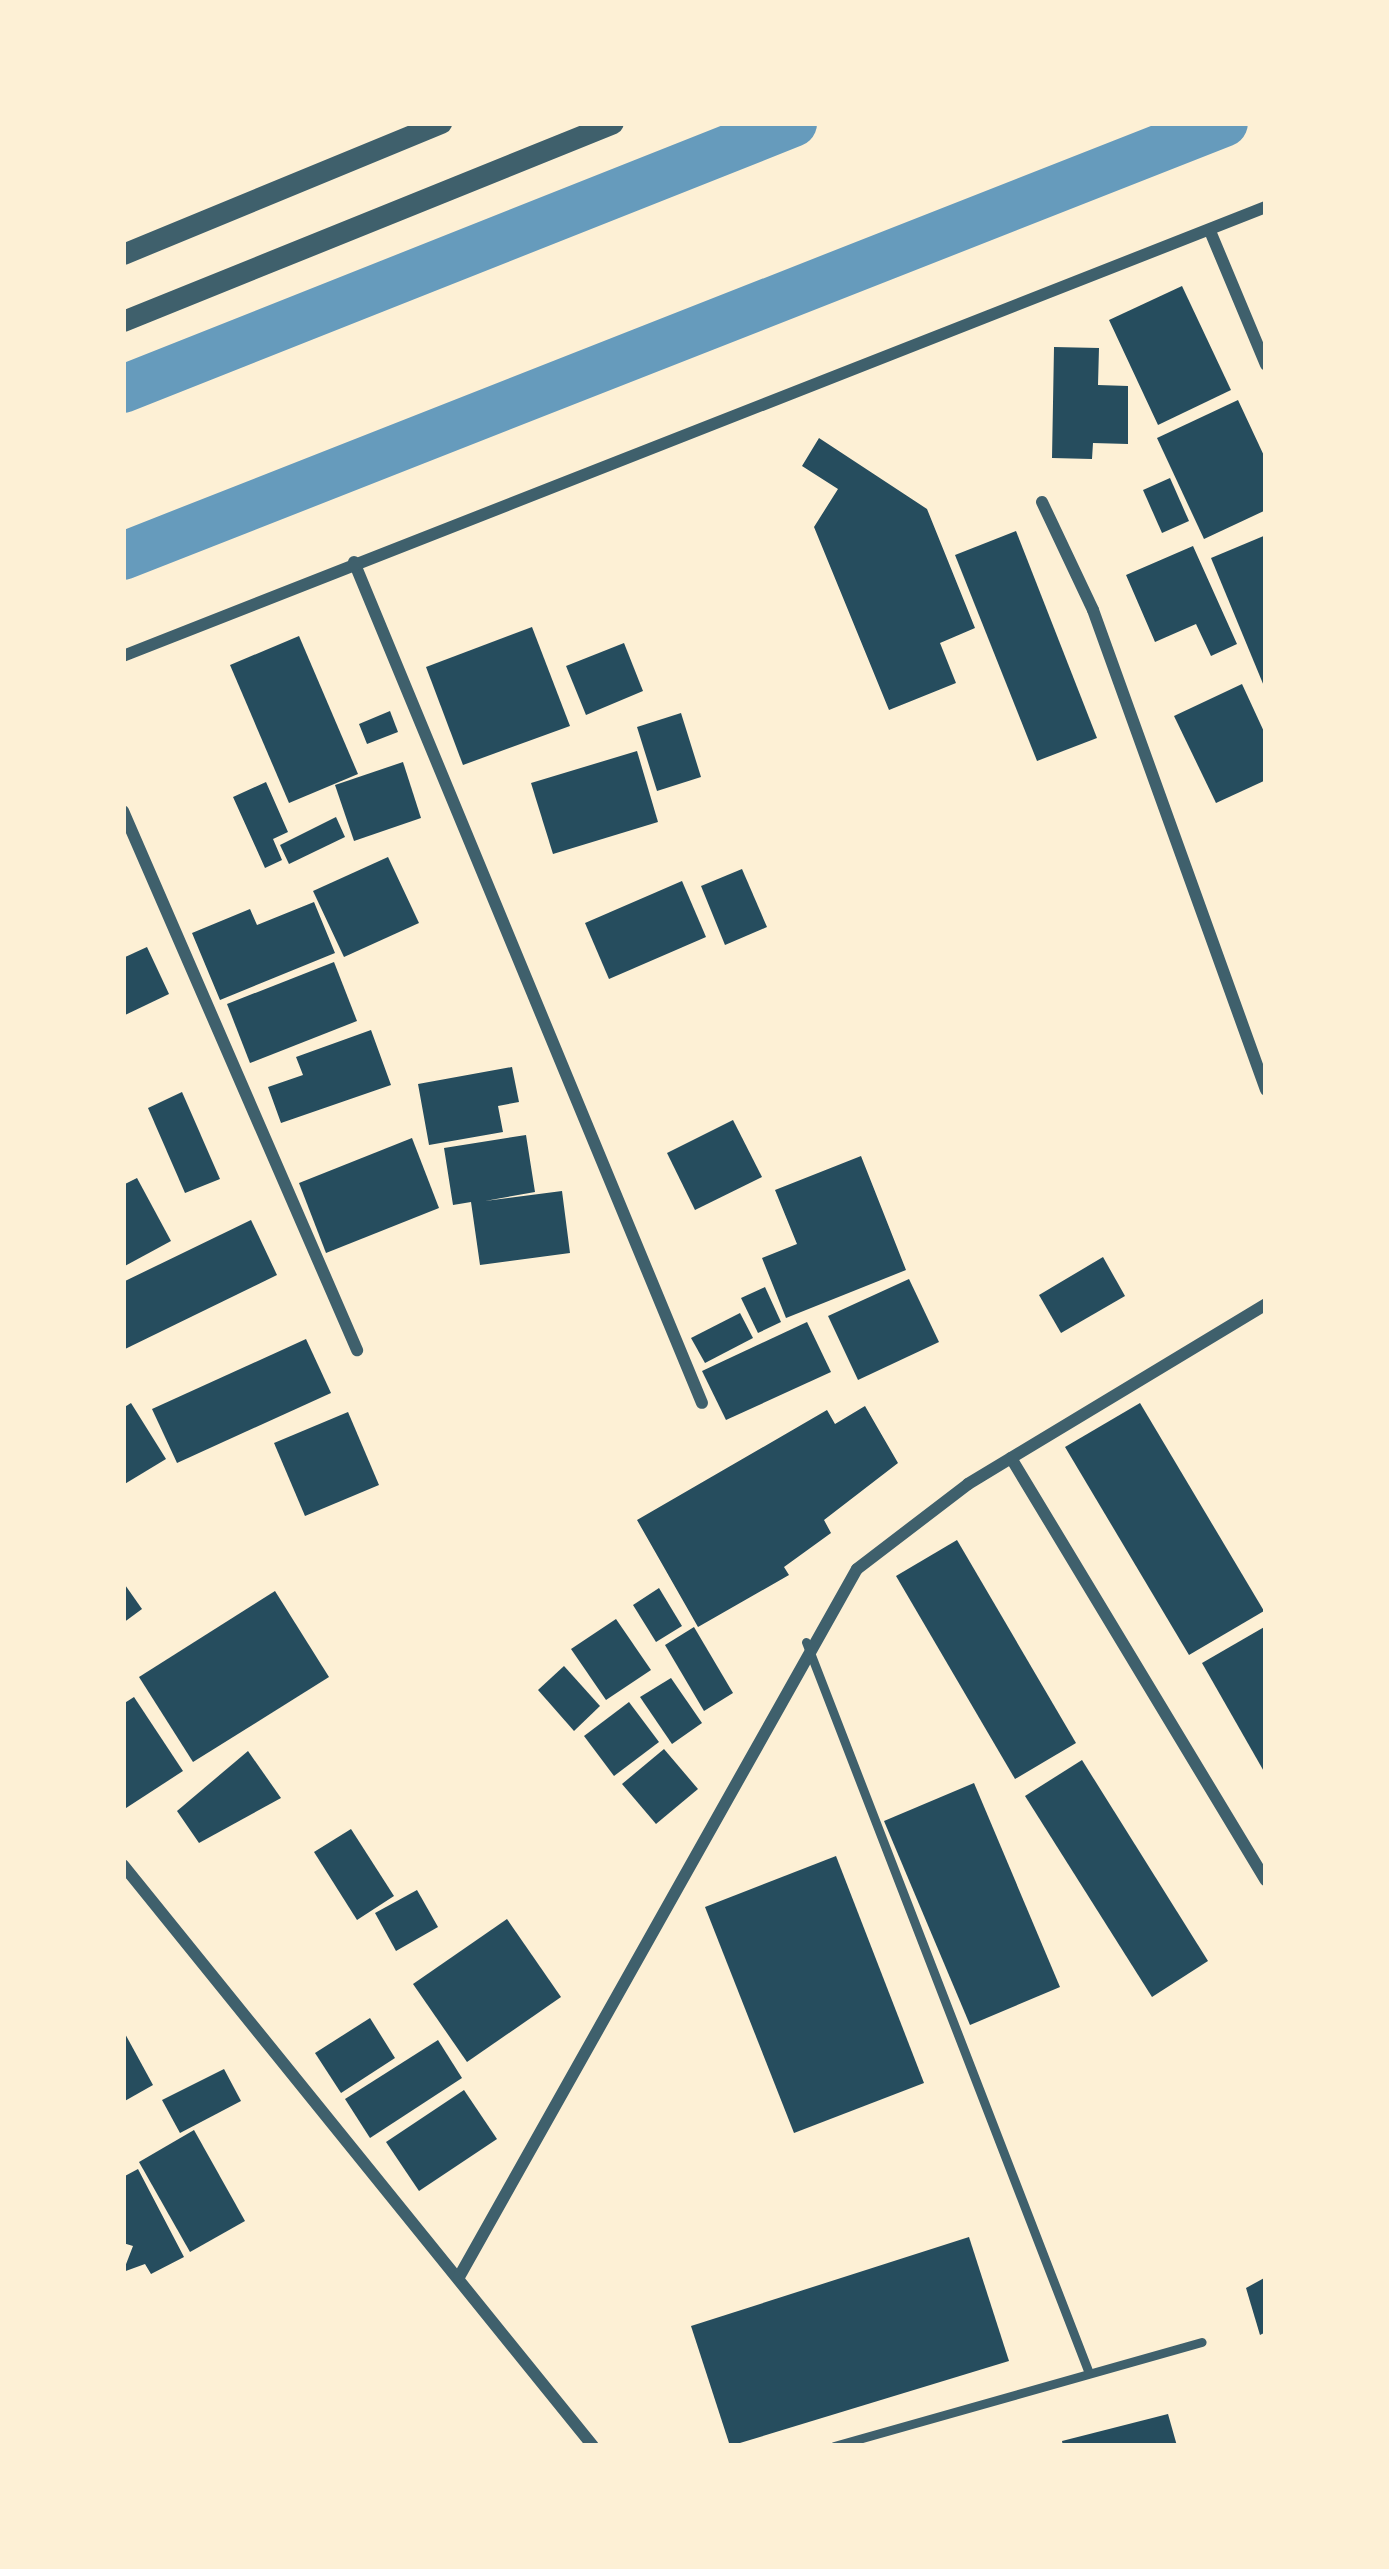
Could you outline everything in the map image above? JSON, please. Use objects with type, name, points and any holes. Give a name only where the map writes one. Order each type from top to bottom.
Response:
[{"type":"street","points":[[123,254],[441,123]]},
{"type":"street","points":[[123,321],[613,123]]},
{"type":"street","points":[[123,656],[1266,207]]},
{"type":"street","points":[[1210,231],[1266,365]]},
{"type":"street","points":[[1042,502],[1093,610],[1266,1090]]},
{"type":"street","points":[[354,562],[702,1403]]},
{"type":"street","points":[[123,811],[357,1351]]},
{"type":"street","points":[[460,2277],[806,1642],[857,1569],[1011,1459],[1266,1304]]},
{"type":"street","points":[[1011,1459],[1266,1880]]},
{"type":"street","points":[[123,1865],[593,2446]]},
{"type":"lane","points":[[806,1642],[1089,2373]]},
{"type":"lane","points":[[834,2446],[1202,2342]]},
{"type":"building","points":[[1182,286],[1231,390],[1158,425],[1109,320]]},
{"type":"building","points":[[1054,347],[1099,348],[1098,385],[1128,386],[1128,444],[1093,443],[1092,459],[1052,458]]},
{"type":"building","points":[[1238,400],[1266,460],[1266,510],[1204,539],[1157,438]]},
{"type":"building","points":[[819,438],[927,509],[975,628],[940,643],[956,683],[889,710],[814,527],[838,489],[802,466]]},
{"type":"building","points":[[1170,478],[1189,521],[1162,533],[1143,490]]},
{"type":"building","points":[[1016,531],[1097,738],[1037,761],[955,555]]},
{"type":"building","points":[[1266,535],[1266,691],[1211,558]]},
{"type":"building","points":[[1193,546],[1237,644],[1211,656],[1196,624],[1155,642],[1126,575]]},
{"type":"building","points":[[532,627],[570,726],[463,765],[426,667]]},
{"type":"building","points":[[299,636],[358,774],[289,803],[230,665]]},
{"type":"building","points":[[624,643],[643,691],[586,715],[566,666]]},
{"type":"building","points":[[1242,684],[1266,736],[1266,780],[1216,803],[1174,716]]},
{"type":"building","points":[[390,711],[398,732],[367,744],[359,724]]},
{"type":"building","points":[[681,713],[701,777],[657,791],[637,727]]},
{"type":"building","points":[[637,751],[658,822],[553,854],[531,783]]},
{"type":"building","points":[[403,762],[421,818],[354,841],[335,785]]},
{"type":"building","points":[[266,782],[288,832],[273,839],[282,860],[265,868],[233,797]]},
{"type":"building","points":[[336,817],[345,837],[289,864],[280,845]]},
{"type":"building","points":[[388,857],[419,923],[344,957],[313,891]]},
{"type":"building","points":[[742,869],[767,927],[725,945],[701,886]]},
{"type":"building","points":[[682,881],[706,937],[609,979],[585,923]]},
{"type":"building","points":[[314,902],[335,953],[220,1000],[192,933],[250,909],[257,925]]},
{"type":"building","points":[[147,947],[169,994],[123,1016],[123,958]]},
{"type":"building","points":[[334,962],[357,1021],[250,1063],[227,1004]]},
{"type":"building","points":[[371,1030],[391,1085],[281,1123],[268,1087],[303,1075],[296,1057]]},
{"type":"building","points":[[512,1067],[519,1102],[498,1106],[503,1132],[429,1145],[418,1084]]},
{"type":"building","points":[[182,1092],[220,1179],[185,1193],[148,1108]]},
{"type":"building","points":[[733,1120],[762,1177],[695,1210],[667,1153]]},
{"type":"building","points":[[526,1135],[535,1192],[485,1201],[562,1191],[570,1253],[480,1265],[471,1202],[453,1205],[444,1148]]},
{"type":"building","points":[[412,1138],[439,1208],[326,1253],[299,1183]]},
{"type":"building","points":[[861,1156],[906,1270],[786,1318],[762,1258],[797,1244],[775,1190]]},
{"type":"building","points":[[137,1178],[171,1241],[123,1267],[123,1185]]},
{"type":"building","points":[[251,1220],[277,1275],[123,1350],[123,1282]]},
{"type":"building","points":[[1103,1257],[1125,1296],[1061,1333],[1039,1295]]},
{"type":"building","points":[[909,1279],[939,1342],[858,1380],[828,1316]]},
{"type":"building","points":[[765,1287],[781,1322],[758,1333],[741,1298]]},
{"type":"building","points":[[740,1313],[753,1338],[705,1363],[691,1338]]},
{"type":"building","points":[[807,1322],[831,1372],[726,1420],[702,1371]]},
{"type":"building","points":[[306,1339],[331,1393],[177,1463],[152,1409]]},
{"type":"building","points":[[131,1403],[166,1459],[123,1485],[123,1408]]},
{"type":"building","points":[[1140,1403],[1264,1611],[1189,1655],[1065,1447]]},
{"type":"building","points":[[865,1406],[898,1463],[824,1520],[831,1533],[784,1567],[789,1575],[698,1627],[637,1520],[827,1410],[835,1424]]},
{"type":"building","points":[[348,1412],[379,1485],[305,1516],[274,1443]]},
{"type":"building","points":[[957,1540],[1076,1743],[1015,1779],[896,1576]]},
{"type":"building","points":[[123,1582],[142,1609],[123,1623]]},
{"type":"building","points":[[659,1588],[682,1626],[656,1642],[633,1605]]},
{"type":"building","points":[[275,1591],[329,1677],[193,1762],[139,1677]]},
{"type":"building","points":[[616,1619],[651,1670],[606,1700],[571,1649]]},
{"type":"building","points":[[1266,1626],[1266,1775],[1202,1663]]},
{"type":"building","points":[[694,1627],[733,1693],[704,1711],[665,1645]]},
{"type":"building","points":[[564,1666],[600,1706],[574,1731],[538,1690]]},
{"type":"building","points":[[671,1678],[702,1723],[672,1744],[640,1697]]},
{"type":"building","points":[[134,1697],[183,1771],[123,1810],[123,1704]]},
{"type":"building","points":[[629,1702],[659,1742],[614,1776],[584,1736]]},
{"type":"building","points":[[664,1749],[698,1789],[656,1824],[622,1784]]},
{"type":"building","points":[[248,1751],[281,1798],[199,1843],[177,1811]]},
{"type":"building","points":[[1082,1760],[1208,1961],[1152,1997],[1025,1796]]},
{"type":"building","points":[[974,1783],[1060,1987],[970,2025],[884,1821]]},
{"type":"building","points":[[351,1829],[394,1896],[357,1920],[314,1852]]},
{"type":"building","points":[[836,1856],[924,2083],[794,2133],[705,1907]]},
{"type":"building","points":[[417,1890],[438,1927],[396,1951],[375,1913]]},
{"type":"building","points":[[507,1919],[561,1997],[467,2062],[413,1984]]},
{"type":"building","points":[[370,2018],[395,2058],[341,2093],[315,2053]]},
{"type":"building","points":[[123,2030],[153,2085],[123,2102]]},
{"type":"building","points":[[438,2040],[462,2078],[370,2138],[345,2099]]},
{"type":"building","points":[[224,2069],[241,2101],[180,2133],[162,2100]]},
{"type":"building","points":[[464,2090],[497,2139],[419,2191],[386,2142]]},
{"type":"building","points":[[194,2130],[245,2221],[190,2252],[139,2162]]},
{"type":"building","points":[[138,2169],[184,2257],[151,2274],[145,2264],[123,2272],[133,2246],[123,2243],[123,2177]]},
{"type":"building","points":[[969,2237],[1009,2361],[730,2446],[691,2326]]},
{"type":"building","points":[[1266,2277],[1266,2332],[1260,2335],[1246,2288]]},
{"type":"building","points":[[1168,2414],[1177,2446],[1063,2446],[1062,2441]]},
{"type":"waterway","points":[[123,389],[793,123]]},
{"type":"waterway","points":[[123,556],[1224,123]]}]
